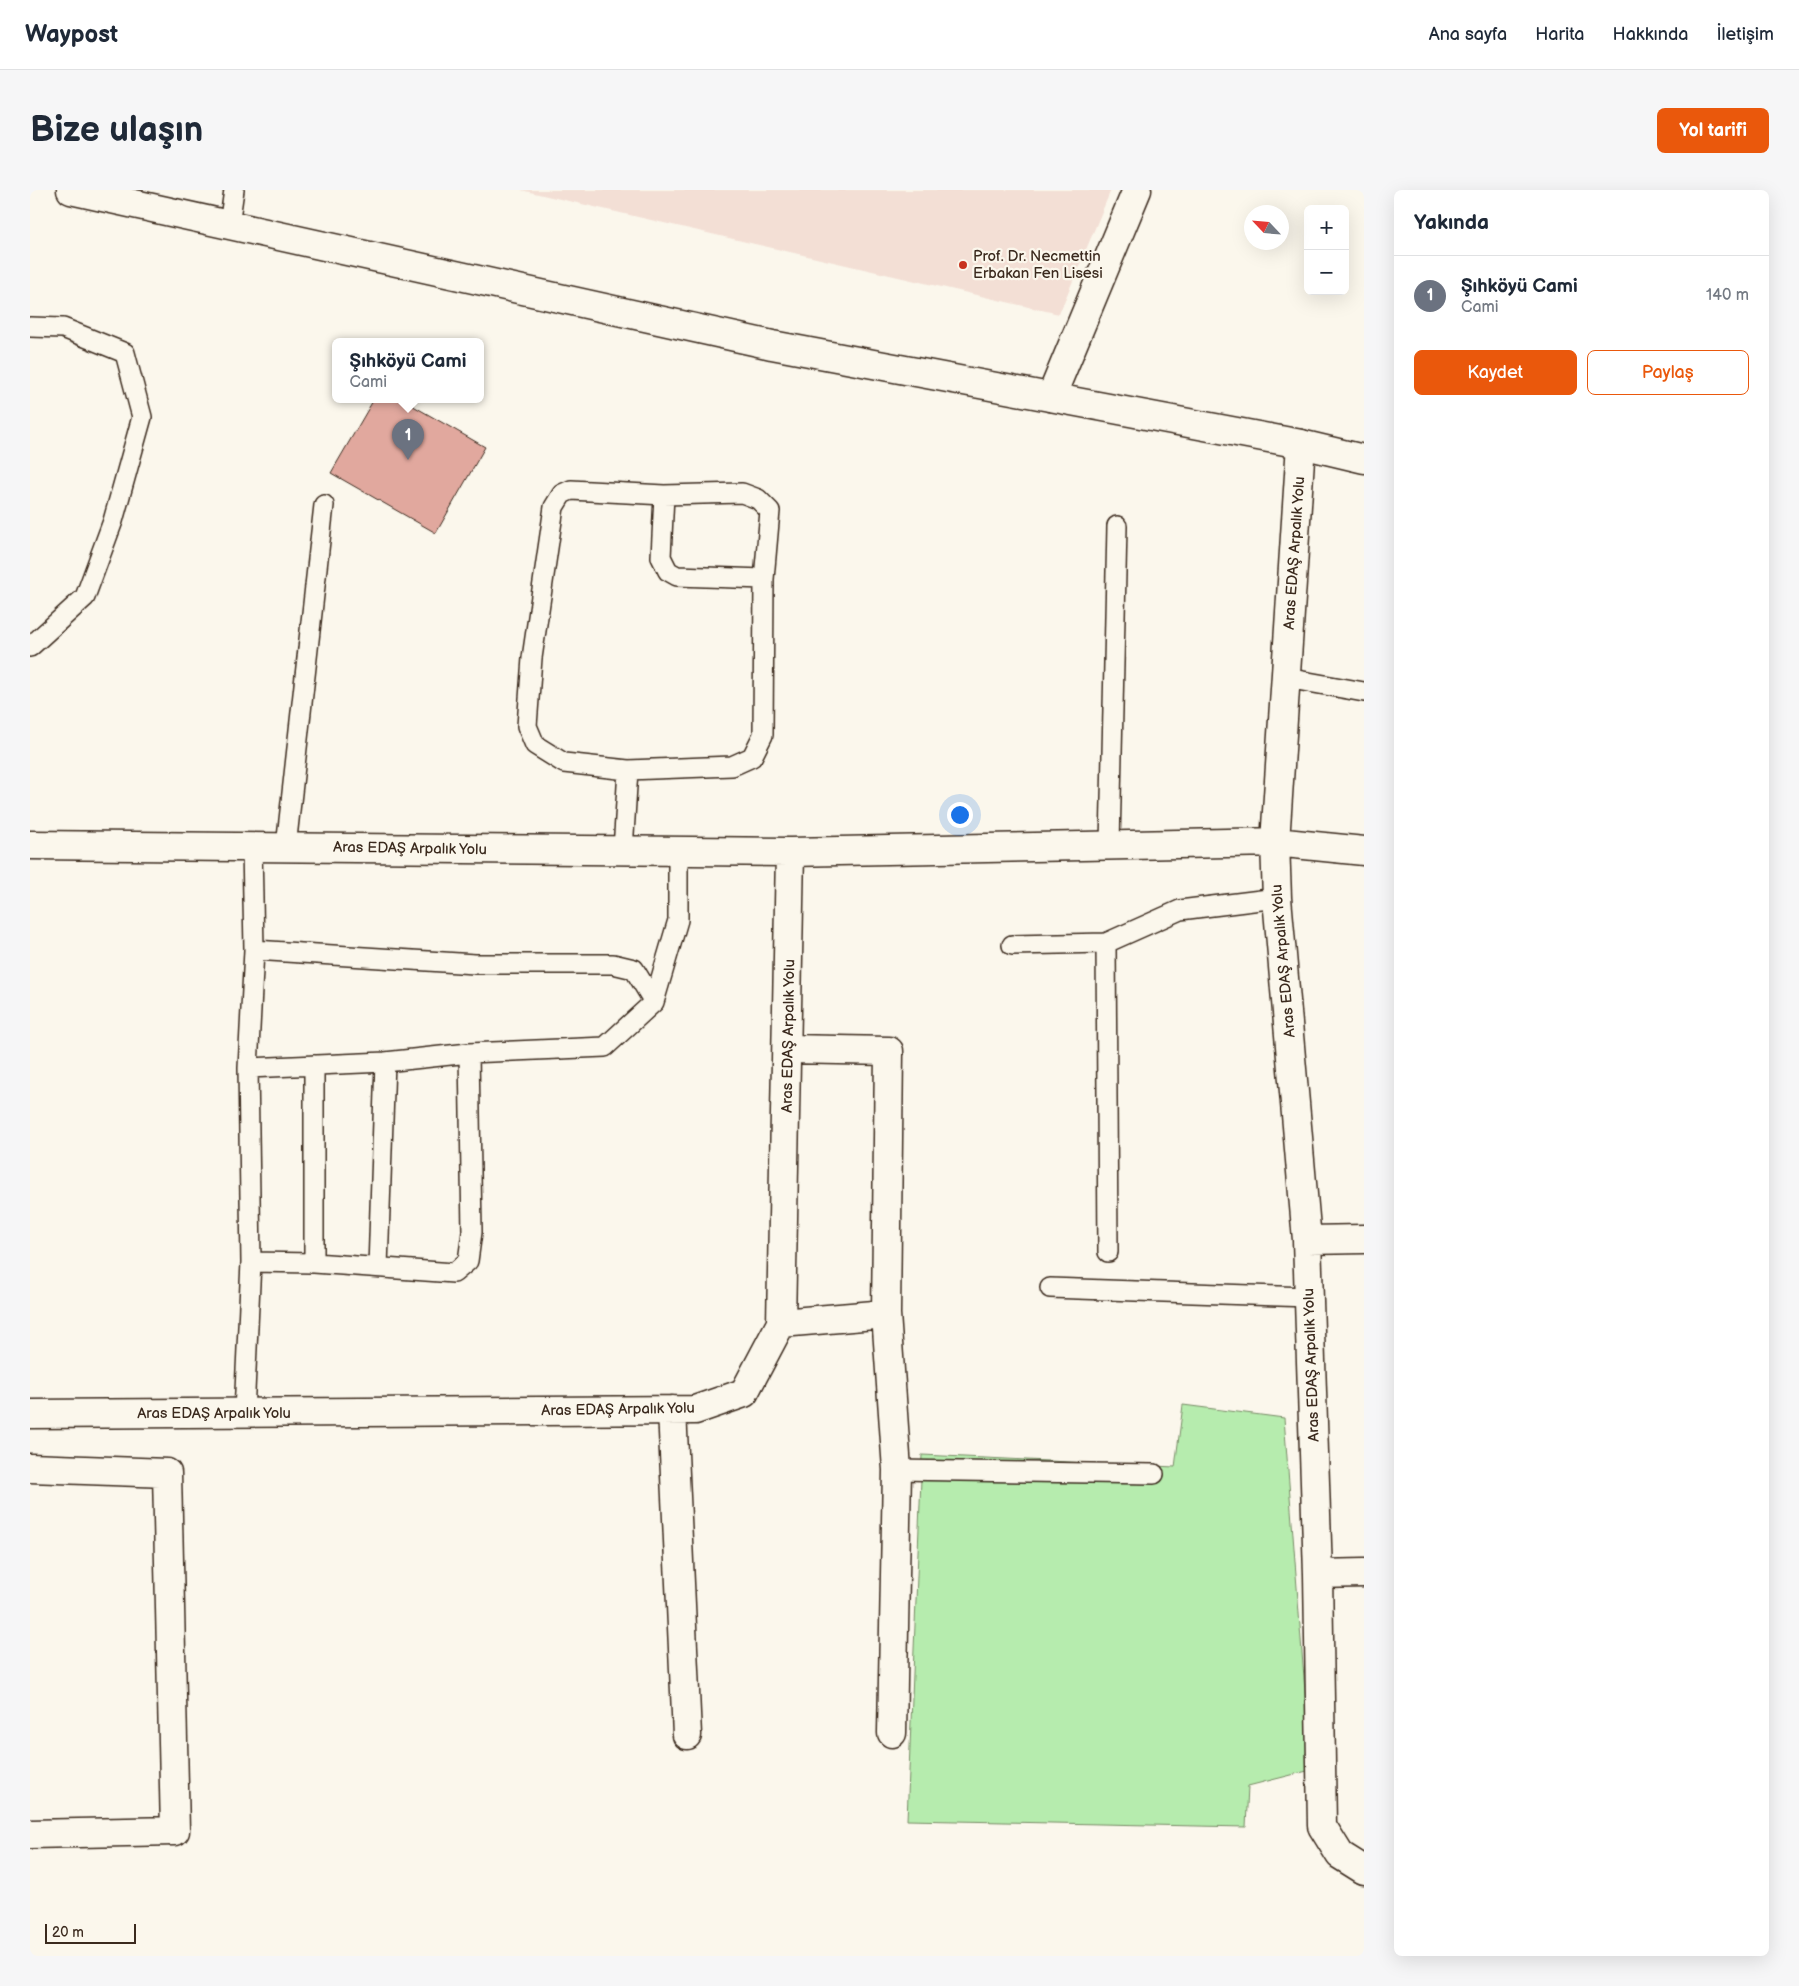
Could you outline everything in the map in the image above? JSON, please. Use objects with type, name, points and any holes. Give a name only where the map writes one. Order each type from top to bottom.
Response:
[{"type":"street","points":[[71,190],[772,345],[1301,444],[1364,459]]},
{"type":"street","points":[[1050,397],[1136,190]]},
{"type":"street","name":"Aras EDAŞ Arpalık Yolu","points":[[1301,444],[1275,842],[1277,898],[1307,1240],[1318,1574],[1322,1826],[1340,1854],[1364,1870]]},
{"type":"street","name":"Aras EDAŞ Arpalık Yolu","points":[[30,845],[790,852],[1275,842],[1364,850]]},
{"type":"street","name":"Aras EDAŞ Arpalık Yolu","points":[[30,1414],[695,1410],[744,1393],[782,1323],[790,852]]},
{"type":"street","points":[[788,1049],[889,1051],[886,1314],[897,1470],[892,1733]]},
{"type":"street","points":[[1307,1240],[1364,1239]]},
{"type":"street","points":[[782,1323],[886,1314]]},
{"type":"street","points":[[672,1410],[687,1735]]},
{"type":"street","points":[[30,1468],[167,1473],[175,1831],[30,1834]]},
{"type":"street","points":[[1318,1574],[1364,1573]]},
{"type":"lane","points":[[229,225],[234,190]]},
{"type":"lane","points":[[30,327],[63,328],[125,353],[142,417],[113,521],[85,597],[30,647]]},
{"type":"lane","points":[[572,490],[664,495],[742,493],[758,499],[770,510],[764,580],[763,735],[752,757],[732,766],[628,770],[564,763],[535,745],[527,726],[532,658],[554,507],[562,494],[572,490]]},
{"type":"lane","points":[[664,495],[661,557],[668,571],[677,576],[764,580]]},
{"type":"lane","points":[[286,847],[324,505]]},
{"type":"lane","points":[[1110,846],[1117,526]]},
{"type":"lane","points":[[1286,678],[1364,692]]},
{"type":"lane","points":[[623,850],[628,770]]},
{"type":"lane","points":[[244,1413],[251,1262],[248,1068],[254,950],[252,847]]},
{"type":"lane","points":[[248,1068],[385,1062],[469,1053],[605,1047],[654,1002],[678,920],[678,850]]},
{"type":"lane","points":[[1012,945],[1106,943],[1180,910],[1277,898]]},
{"type":"lane","points":[[1106,943],[1108,1252]]},
{"type":"lane","points":[[254,950],[475,964],[612,964],[634,969],[654,1002]]},
{"type":"lane","points":[[251,1262],[378,1267],[454,1273],[468,1261],[472,1232],[469,1053]]},
{"type":"lane","points":[[378,1267],[385,1062]]},
{"type":"lane","points":[[314,1066],[314,1264]]},
{"type":"lane","points":[[1050,1288],[1308,1297]]},
{"type":"lane","points":[[897,1470],[1154,1474]]},
{"type":"shaded area","name":"Prof. Dr. Necmettin Erbakan Fen Lisesi","points":[[521,190],[1111,190],[1059,314]]},
{"type":"green space","points":[[1183,1405],[1284,1418],[1311,1770],[1248,1786],[1246,1827],[907,1820],[922,1455],[1175,1467]]},
{"type":"building","points":[[372,403],[408,403],[485,447],[436,533],[331,473]]},
{"type":"place","name":"Prof. Dr. Necmettin Erbakan Fen Lisesi","points":[[963,265]]},
{"type":"place","name":"Şıhköyü Cami","points":[[408,460]]}]
